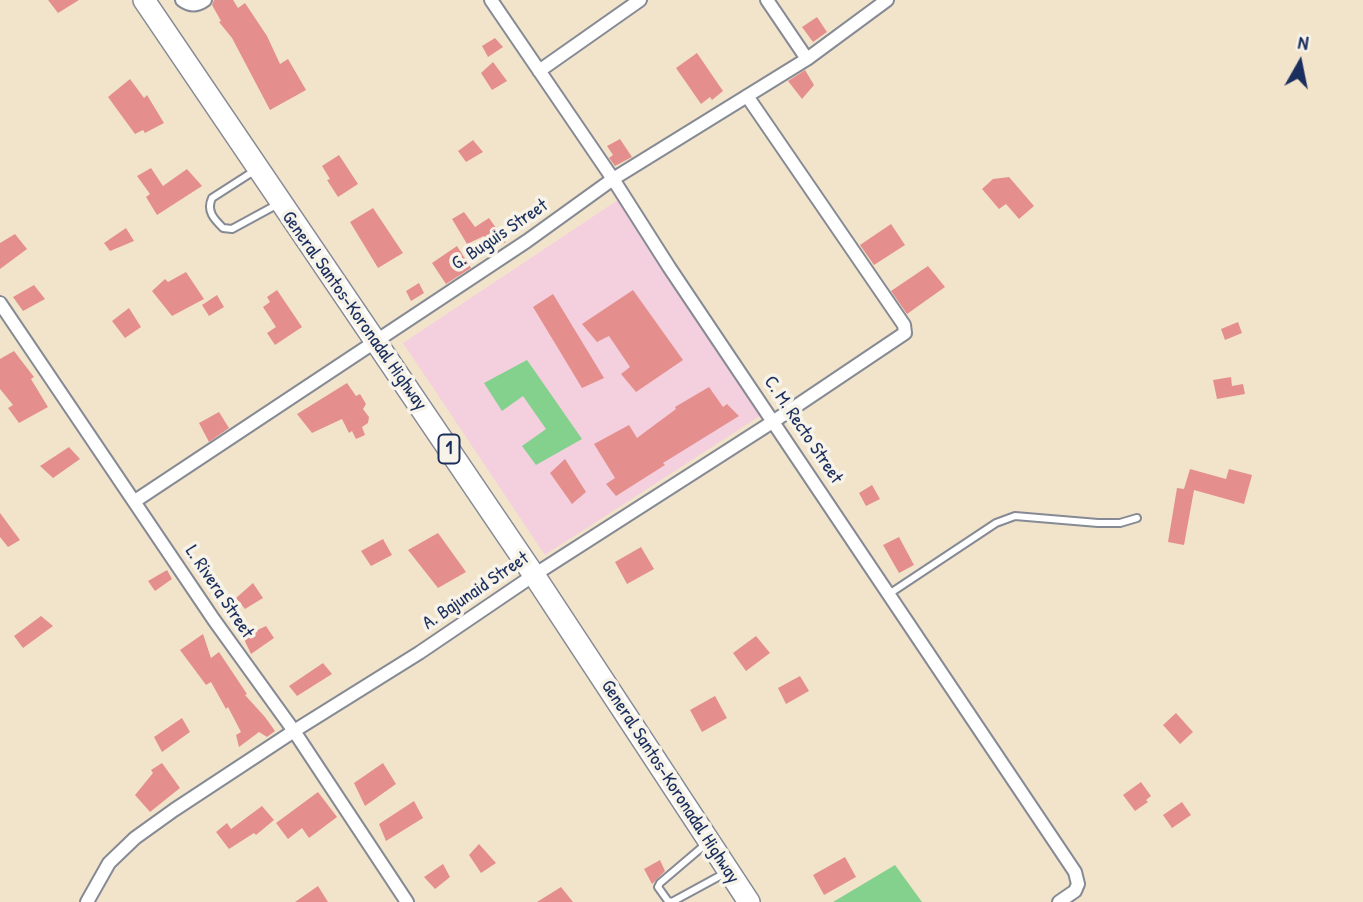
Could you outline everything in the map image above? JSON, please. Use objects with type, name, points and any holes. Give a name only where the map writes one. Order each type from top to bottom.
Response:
[{"type":"highway","name":"General Santos-Koronadal Highway","points":[[144,0],[534,575],[749,902]]},
{"type":"street","points":[[182,0],[191,5],[205,0]]},
{"type":"street","name":"C. M. Recto Street","points":[[491,0],[1075,872],[1078,884],[1074,891],[1059,902]]},
{"type":"street","points":[[539,71],[640,0]]},
{"type":"street","points":[[767,0],[807,59]]},
{"type":"street","name":"G. Buguis Street","points":[[135,501],[527,241],[613,179],[807,59],[887,0]]},
{"type":"street","name":"A. Bajunaid Street","points":[[87,902],[109,863],[135,838],[294,731],[419,653],[903,335],[904,325],[747,96]]},
{"type":"street","name":"L. Rivera Street","points":[[0,303],[214,620],[294,731],[407,902]]},
{"type":"lane","points":[[258,169],[212,198],[212,217],[223,228],[232,229],[280,204]]},
{"type":"lane","points":[[889,594],[996,523],[1015,516],[1098,523],[1120,523],[1137,518]]},
{"type":"lane","points":[[709,842],[658,887],[668,901],[672,902],[728,871]]},
{"type":"shaded area","points":[[618,200],[763,414],[545,555],[403,343]]},
{"type":"green space","points":[[527,360],[582,439],[536,465],[522,446],[546,429],[523,396],[502,411],[484,383]]},
{"type":"green space","points":[[895,865],[922,902],[833,902]]},
{"type":"building","points":[[48,0],[79,0],[58,13]]},
{"type":"building","points":[[214,0],[233,0],[238,8],[245,3],[267,36],[280,64],[288,59],[306,90],[270,110],[232,38],[219,22],[221,21],[212,5]]},
{"type":"building","points":[[817,17],[827,32],[813,42],[802,27]]},
{"type":"building","points":[[495,38],[503,47],[488,57],[482,46]]},
{"type":"building","points":[[697,53],[723,91],[712,100],[710,97],[701,104],[676,68]]},
{"type":"building","points":[[493,62],[507,81],[492,90],[481,73]]},
{"type":"building","points":[[805,70],[814,85],[802,99],[788,81]]},
{"type":"building","points":[[130,79],[144,98],[147,95],[164,123],[145,133],[143,130],[135,134],[108,97]]},
{"type":"building","points":[[620,139],[632,157],[615,166],[609,158],[613,155],[607,146]]},
{"type":"building","points":[[473,140],[483,152],[466,162],[458,151]]},
{"type":"building","points":[[339,155],[358,184],[338,197],[322,166]]},
{"type":"building","points":[[151,168],[163,186],[187,169],[202,186],[157,215],[146,197],[150,194],[137,176]]},
{"type":"building","points":[[1009,177],[1034,206],[1019,219],[1006,204],[999,209],[982,189],[993,179]]},
{"type":"building","points":[[373,208],[403,253],[378,268],[350,222]]},
{"type":"building","points":[[464,212],[475,227],[489,218],[506,242],[491,249],[484,236],[467,244],[452,219]]},
{"type":"building","points":[[891,224],[905,245],[874,265],[860,245]]},
{"type":"building","points":[[126,228],[134,241],[110,251],[104,243]]},
{"type":"building","points":[[15,234],[27,249],[0,269],[0,243]]},
{"type":"building","points":[[457,246],[471,268],[446,284],[432,263]]},
{"type":"building","points":[[928,266],[945,287],[907,314],[891,291]]},
{"type":"building","points":[[186,272],[204,299],[172,316],[152,291],[165,279],[168,282]]},
{"type":"building","points":[[419,283],[424,293],[411,301],[406,291]]},
{"type":"building","points":[[34,285],[45,299],[23,311],[13,297]]},
{"type":"building","points":[[277,290],[302,327],[275,345],[267,333],[276,327],[263,307],[270,302],[267,297]]},
{"type":"building","points":[[633,290],[683,360],[636,392],[621,374],[630,367],[609,336],[597,342],[582,324]]},
{"type":"building","points":[[553,294],[604,378],[582,388],[533,307]]},
{"type":"building","points":[[217,295],[224,307],[209,316],[202,305]]},
{"type":"building","points":[[129,308],[141,327],[125,338],[112,321]]},
{"type":"building","points":[[1238,322],[1242,333],[1225,340],[1221,329]]},
{"type":"building","points":[[14,351],[34,377],[31,379],[48,407],[19,423],[8,408],[13,405],[0,389],[0,359]]},
{"type":"building","points":[[1231,377],[1232,386],[1243,384],[1245,394],[1217,399],[1213,380]]},
{"type":"building","points":[[347,383],[356,396],[360,394],[366,404],[363,409],[369,417],[368,423],[362,427],[365,435],[356,439],[352,431],[349,433],[342,419],[312,433],[297,414]]},
{"type":"building","points":[[709,387],[723,407],[727,404],[739,416],[616,496],[606,484],[615,478],[594,444],[629,425],[637,438],[676,409],[675,407]]},
{"type":"building","points":[[219,412],[229,428],[209,442],[199,423]]},
{"type":"building","points":[[69,447],[80,459],[53,478],[40,466]]},
{"type":"building","points":[[565,459],[586,492],[572,504],[550,473]]},
{"type":"building","points":[[1190,469],[1226,479],[1229,469],[1252,475],[1244,504],[1194,490],[1184,545],[1168,542],[1177,488],[1184,489]]},
{"type":"building","points":[[872,485],[880,499],[866,506],[859,493]]},
{"type":"building","points":[[0,513],[20,540],[8,547],[0,537]]},
{"type":"building","points":[[438,533],[466,572],[438,588],[408,550]]},
{"type":"building","points":[[899,537],[914,565],[899,573],[883,545]]},
{"type":"building","points":[[383,539],[392,555],[371,566],[361,551]]},
{"type":"building","points":[[641,547],[654,569],[627,584],[615,562]]},
{"type":"building","points":[[167,570],[172,579],[155,591],[148,581]]},
{"type":"building","points":[[253,583],[263,598],[245,609],[236,598]]},
{"type":"building","points":[[41,616],[53,626],[23,648],[14,636]]},
{"type":"building","points":[[266,626],[274,638],[251,654],[243,637]]},
{"type":"building","points":[[203,634],[211,658],[219,652],[247,694],[245,695],[275,731],[267,737],[259,732],[239,747],[236,735],[241,732],[228,707],[226,709],[211,682],[206,685],[180,650]]},
{"type":"building","points":[[756,636],[770,653],[746,671],[733,653]]},
{"type":"building","points":[[323,663],[332,674],[297,696],[289,686]]},
{"type":"building","points":[[800,676],[809,691],[786,704],[778,688]]},
{"type":"building","points":[[715,696],[727,718],[702,732],[690,710]]},
{"type":"building","points":[[1176,713],[1193,732],[1180,744],[1163,725]]},
{"type":"building","points":[[182,718],[190,732],[162,752],[154,737]]},
{"type":"building","points":[[162,763],[180,788],[150,812],[135,795],[153,773],[151,770]]},
{"type":"building","points":[[383,763],[396,784],[365,806],[354,783]]},
{"type":"building","points":[[1141,782],[1151,796],[1146,800],[1148,802],[1135,811],[1123,795]]},
{"type":"building","points":[[318,792],[337,817],[309,838],[302,828],[288,839],[276,823]]},
{"type":"building","points":[[414,801],[423,818],[386,841],[379,824]]},
{"type":"building","points":[[1182,802],[1191,815],[1172,828],[1163,815]]},
{"type":"building","points":[[262,806],[274,820],[256,835],[254,833],[229,849],[216,832],[227,823],[231,829]]},
{"type":"building","points":[[479,844],[496,863],[481,873],[469,855]]},
{"type":"building","points":[[845,857],[856,877],[824,895],[813,875]]},
{"type":"building","points":[[660,860],[665,871],[652,884],[644,869]]},
{"type":"building","points":[[443,864],[450,877],[435,889],[424,877]]},
{"type":"building","points":[[318,886],[328,902],[295,902]]},
{"type":"building","points":[[561,887],[573,902],[537,902]]}]
